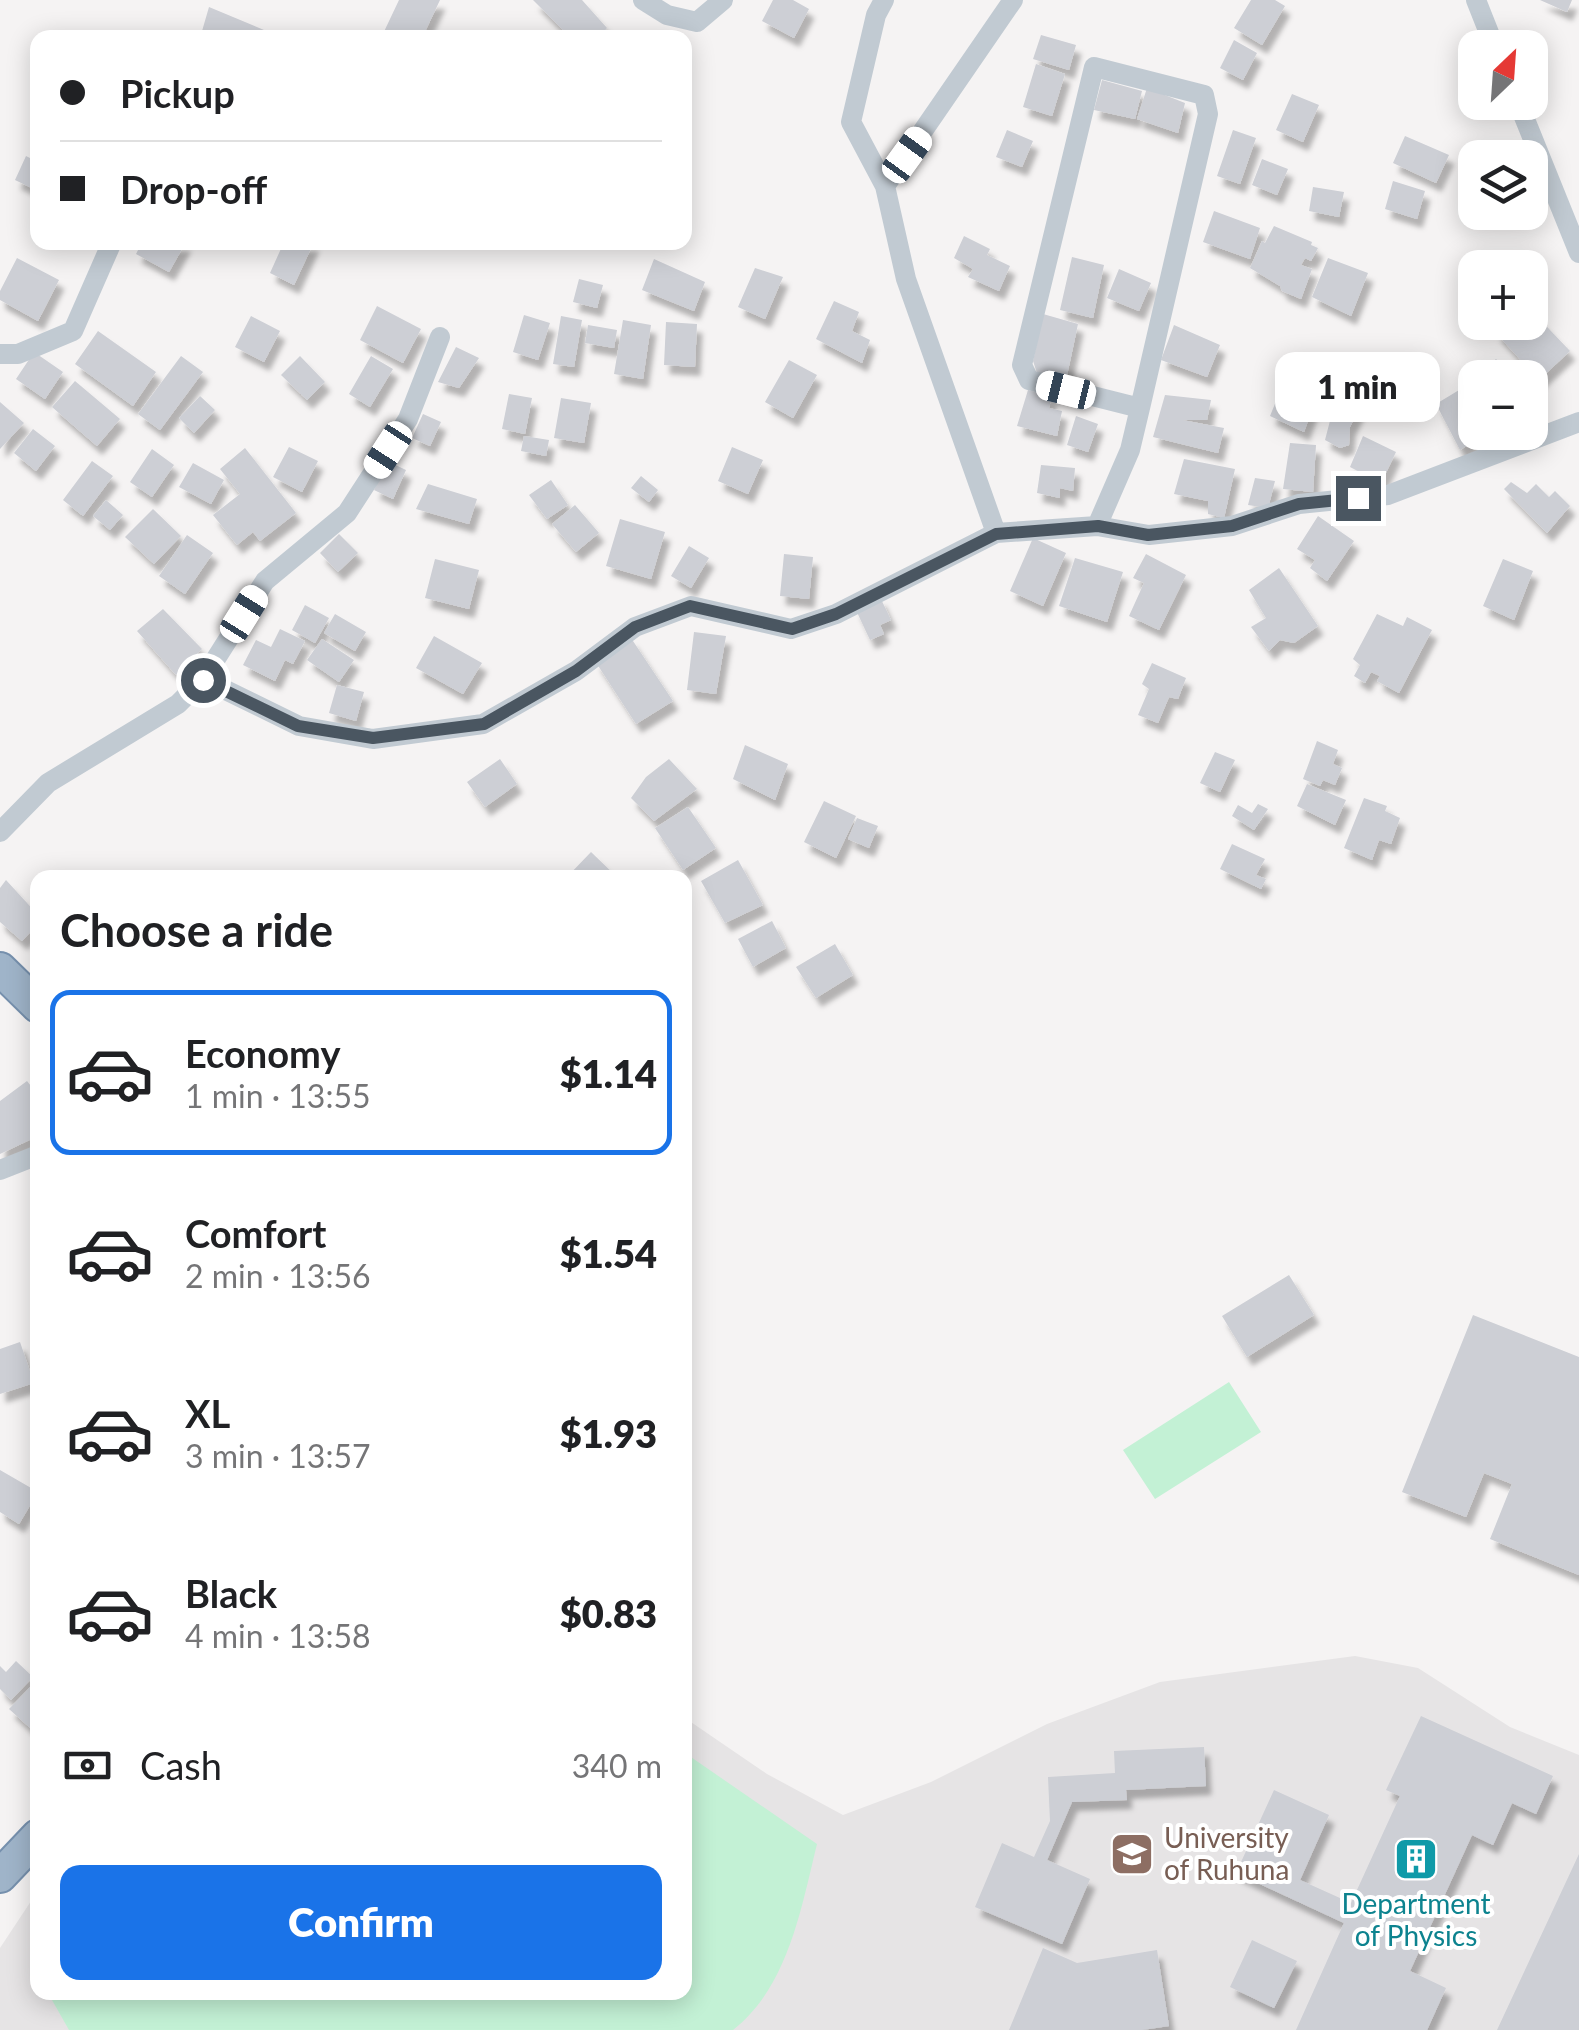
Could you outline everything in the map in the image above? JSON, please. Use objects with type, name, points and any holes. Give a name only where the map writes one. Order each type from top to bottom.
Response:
[{"type":"highway","points":[[0,969],[30,998]]},
{"type":"highway","points":[[0,1876],[30,1844]]},
{"type":"street","points":[[643,0],[667,15],[697,22],[723,0]]},
{"type":"street","points":[[884,0],[876,15],[852,122],[885,186],[906,279],[996,534]]},
{"type":"street","points":[[885,186],[1014,0]]},
{"type":"street","points":[[1476,0],[1488,30]]},
{"type":"street","points":[[1098,526],[1130,450],[1140,408],[1208,114],[1204,95],[1094,66],[1022,365],[1029,380],[1140,408]]},
{"type":"street","points":[[1525,120],[1579,253]]},
{"type":"street","points":[[0,354],[18,354],[73,331],[108,250]]},
{"type":"street","points":[[0,832],[48,783],[178,704],[203,680],[265,581],[347,513],[408,419],[440,337]]},
{"type":"street","points":[[203,680],[298,726],[373,738],[484,724],[576,671],[635,627],[690,606],[792,629],[836,614],[996,534],[1098,526],[1148,535],[1232,526],[1299,504],[1388,495],[1579,422]]},
{"type":"street","points":[[0,1170],[30,1158]]},
{"type":"shaded area","name":"University of Ruhuna","points":[[1355,1656],[1418,1668],[1510,1727],[1579,1755],[1579,2030],[0,2030],[0,1948],[30,1903],[30,2000],[692,2000],[692,1723],[767,1774],[843,1815],[931,1782],[1047,1724],[1160,1682]]},
{"type":"green space","points":[[1229,1382],[1261,1432],[1155,1499],[1123,1450]]},
{"type":"green space","points":[[692,1758],[817,1844],[798,1920],[780,1969],[752,2012],[733,2030],[69,2030],[52,2000],[692,2000]]},
{"type":"building","points":[[399,0],[440,0],[426,30],[385,30]]},
{"type":"building","points":[[533,0],[582,0],[607,28],[605,30],[563,30]]},
{"type":"building","points":[[773,0],[793,0],[809,9],[794,38],[762,21]]},
{"type":"building","points":[[1251,0],[1275,0],[1285,6],[1262,45],[1234,28]]},
{"type":"building","points":[[1540,0],[1572,0],[1567,12]]},
{"type":"building","points":[[209,7],[264,30],[202,30]]},
{"type":"building","points":[[1041,35],[1076,45],[1069,70],[1033,59]]},
{"type":"building","points":[[1234,40],[1257,53],[1243,80],[1220,68]]},
{"type":"building","points":[[1036,64],[1065,74],[1052,116],[1023,107]]},
{"type":"building","points":[[1102,80],[1142,91],[1135,119],[1094,110]]},
{"type":"building","points":[[1147,88],[1185,103],[1178,133],[1137,119]]},
{"type":"building","points":[[1292,94],[1319,105],[1303,142],[1276,130]]},
{"type":"building","points":[[1007,130],[1033,141],[1022,167],[996,157]]},
{"type":"building","points":[[1233,130],[1256,138],[1240,184],[1217,176]]},
{"type":"building","points":[[1405,136],[1449,155],[1436,183],[1393,163]]},
{"type":"building","points":[[26,156],[30,158],[30,187],[15,180]]},
{"type":"building","points":[[1262,159],[1288,169],[1277,195],[1252,185]]},
{"type":"building","points":[[1393,181],[1425,191],[1417,219],[1385,209]]},
{"type":"building","points":[[1313,187],[1344,192],[1339,217],[1309,211]]},
{"type":"building","points":[[1214,211],[1260,228],[1250,259],[1203,242]]},
{"type":"building","points":[[1274,226],[1318,248],[1311,261],[1305,258],[1301,265],[1312,269],[1301,299],[1282,291],[1250,268]]},
{"type":"building","points":[[964,236],[990,249],[987,255],[1010,266],[999,291],[968,277],[973,269],[954,258]]},
{"type":"building","points":[[138,250],[181,250],[169,272],[136,254]]},
{"type":"building","points":[[280,250],[310,250],[294,285],[270,273]]},
{"type":"building","points":[[1072,257],[1104,265],[1093,318],[1060,310]]},
{"type":"building","points":[[17,258],[59,280],[38,321],[0,300],[0,291]]},
{"type":"building","points":[[1328,258],[1368,273],[1351,316],[1312,297]]},
{"type":"building","points":[[654,259],[705,282],[694,311],[642,290]]},
{"type":"building","points":[[755,268],[783,277],[765,319],[738,307]]},
{"type":"building","points":[[1119,269],[1151,283],[1139,311],[1107,298]]},
{"type":"building","points":[[579,279],[603,285],[597,308],[573,302]]},
{"type":"building","points":[[834,301],[859,312],[852,331],[870,340],[862,363],[816,339]]},
{"type":"building","points":[[377,306],[421,329],[403,363],[360,340]]},
{"type":"building","points":[[1043,314],[1078,324],[1066,380],[1037,373],[1033,361]]},
{"type":"building","points":[[524,315],[550,323],[538,360],[513,352]]},
{"type":"building","points":[[251,316],[280,331],[264,362],[235,347]]},
{"type":"building","points":[[561,316],[582,320],[574,367],[553,364]]},
{"type":"building","points":[[623,320],[651,325],[643,379],[614,374]]},
{"type":"building","points":[[666,322],[697,324],[695,367],[664,365]]},
{"type":"building","points":[[588,325],[617,330],[614,348],[585,343]]},
{"type":"building","points":[[1174,325],[1220,345],[1207,377],[1161,360]]},
{"type":"building","points":[[1548,328],[1570,351],[1548,372],[1548,360],[1521,360],[1502,340],[1548,340]]},
{"type":"building","points":[[98,331],[156,372],[133,406],[75,364]]},
{"type":"building","points":[[456,347],[479,358],[459,388],[438,382]]},
{"type":"building","points":[[34,352],[63,372],[45,399],[16,379]]},
{"type":"building","points":[[181,356],[203,372],[160,430],[138,414]]},
{"type":"building","points":[[300,356],[325,382],[307,400],[281,375]]},
{"type":"building","points":[[371,356],[393,369],[370,407],[349,394]]},
{"type":"building","points":[[789,360],[817,375],[793,418],[765,402]]},
{"type":"building","points":[[1292,362],[1324,377],[1304,432],[1270,416]]},
{"type":"building","points":[[75,381],[120,419],[97,446],[52,407]]},
{"type":"building","points":[[1028,390],[1052,396],[1049,408],[1062,411],[1057,436],[1017,426]]},
{"type":"building","points":[[1458,391],[1458,446],[1436,404]]},
{"type":"building","points":[[1343,392],[1362,403],[1350,427],[1349,445],[1340,448],[1325,440]]},
{"type":"building","points":[[509,394],[532,398],[525,434],[502,429]]},
{"type":"building","points":[[1165,395],[1211,400],[1207,420],[1182,420],[1224,428],[1218,453],[1153,437]]},
{"type":"building","points":[[200,396],[215,410],[194,433],[179,418]]},
{"type":"building","points":[[561,398],[591,403],[584,443],[554,438]]},
{"type":"building","points":[[0,402],[24,423],[0,449]]},
{"type":"building","points":[[423,414],[441,422],[430,446],[412,438]]},
{"type":"building","points":[[1076,416],[1098,424],[1088,452],[1067,445]]},
{"type":"building","points":[[33,429],[55,446],[36,471],[14,453]]},
{"type":"building","points":[[524,436],[549,440],[546,456],[521,451]]},
{"type":"building","points":[[1363,436],[1396,452],[1381,483],[1350,467]]},
{"type":"building","points":[[1290,443],[1316,445],[1313,492],[1283,489]]},
{"type":"building","points":[[289,447],[318,461],[302,492],[273,477]]},
{"type":"building","points":[[732,447],[763,460],[748,494],[718,481]]},
{"type":"building","points":[[245,448],[296,513],[260,541],[253,532],[237,545],[213,515],[240,494],[220,469]]},
{"type":"building","points":[[152,449],[174,465],[152,497],[130,482]]},
{"type":"building","points":[[1184,459],[1235,469],[1224,518],[1208,514],[1208,501],[1174,494]]},
{"type":"building","points":[[92,461],[113,476],[83,516],[63,500]]},
{"type":"building","points":[[387,461],[406,470],[393,499],[374,490]]},
{"type":"building","points":[[193,463],[224,480],[211,504],[179,487]]},
{"type":"building","points":[[1041,465],[1075,468],[1073,491],[1060,488],[1060,498],[1037,493]]},
{"type":"building","points":[[641,476],[658,490],[649,502],[631,488]]},
{"type":"building","points":[[1255,478],[1275,481],[1268,508],[1248,505]]},
{"type":"building","points":[[551,480],[568,505],[547,519],[529,495]]},
{"type":"building","points":[[1511,482],[1527,493],[1536,484],[1549,497],[1555,491],[1570,506],[1547,533],[1504,489]]},
{"type":"building","points":[[428,484],[477,499],[469,524],[416,509]]},
{"type":"building","points":[[106,500],[123,515],[110,530],[93,516]]},
{"type":"building","points":[[575,505],[599,533],[576,552],[552,524]]},
{"type":"building","points":[[153,509],[181,536],[154,564],[125,537]]},
{"type":"building","points":[[1318,516],[1354,541],[1327,581],[1310,568],[1315,560],[1297,549]]},
{"type":"building","points":[[620,519],[665,532],[651,579],[606,566]]},
{"type":"building","points":[[339,534],[358,553],[338,572],[320,553]]},
{"type":"building","points":[[187,535],[213,553],[185,594],[159,576]]},
{"type":"building","points":[[1033,538],[1066,553],[1043,606],[1010,591]]},
{"type":"building","points":[[689,546],[709,558],[691,588],[671,576]]},
{"type":"building","points":[[784,554],[813,557],[809,599],[780,596]]},
{"type":"building","points":[[1146,554],[1186,575],[1159,630],[1129,616],[1144,583],[1133,578]]},
{"type":"building","points":[[1075,558],[1123,572],[1107,622],[1059,606]]},
{"type":"building","points":[[435,559],[479,570],[469,609],[425,598]]},
{"type":"building","points":[[1503,559],[1533,571],[1514,620],[1483,606]]},
{"type":"building","points":[[1279,568],[1318,626],[1294,643],[1280,640],[1269,651],[1251,627],[1266,618],[1249,590]]},
{"type":"building","points":[[880,597],[891,620],[880,625],[884,634],[870,640],[855,608]]},
{"type":"building","points":[[305,605],[329,618],[315,643],[292,630]]},
{"type":"building","points":[[163,609],[202,649],[176,675],[137,631]]},
{"type":"building","points":[[335,614],[366,632],[355,651],[324,633]]},
{"type":"building","points":[[1377,614],[1403,626],[1407,617],[1432,630],[1399,693],[1377,681],[1380,676],[1371,672],[1365,683],[1354,676],[1360,665],[1353,659]]},
{"type":"building","points":[[280,629],[305,641],[293,664],[285,660],[275,681],[243,665],[256,640],[271,647]]},
{"type":"building","points":[[694,632],[726,636],[716,694],[687,690]]},
{"type":"building","points":[[434,636],[482,663],[463,694],[416,668]]},
{"type":"building","points":[[631,638],[673,701],[636,724],[595,661]]},
{"type":"building","points":[[322,639],[354,660],[339,682],[307,660]]},
{"type":"building","points":[[1152,663],[1186,678],[1178,699],[1169,697],[1158,723],[1138,715],[1149,689],[1142,684]]},
{"type":"building","points":[[337,685],[364,692],[356,721],[329,713]]},
{"type":"building","points":[[1317,741],[1338,750],[1333,764],[1342,768],[1335,785],[1323,780],[1320,786],[1303,779]]},
{"type":"building","points":[[745,745],[788,764],[775,800],[733,779]]},
{"type":"building","points":[[1215,752],[1235,760],[1220,792],[1200,783]]},
{"type":"building","points":[[500,759],[517,784],[485,807],[467,782]]},
{"type":"building","points":[[669,759],[697,789],[654,821],[631,798],[646,777]]},
{"type":"building","points":[[1307,784],[1346,800],[1335,825],[1297,806]]},
{"type":"building","points":[[1364,798],[1387,806],[1385,811],[1400,818],[1391,844],[1379,840],[1372,860],[1344,848]]},
{"type":"building","points":[[824,801],[856,816],[836,858],[804,842]]},
{"type":"building","points":[[1258,804],[1268,809],[1254,830],[1232,816],[1238,805],[1252,813]]},
{"type":"building","points":[[688,807],[716,848],[683,870],[655,828]]},
{"type":"building","points":[[857,818],[878,826],[869,848],[848,839]]},
{"type":"building","points":[[1232,844],[1265,859],[1256,875],[1266,879],[1261,889],[1220,869]]},
{"type":"building","points":[[591,852],[610,870],[574,870]]},
{"type":"building","points":[[738,860],[763,905],[725,923],[701,881]]},
{"type":"building","points":[[6,880],[30,906],[30,932],[22,941],[0,922],[0,888]]},
{"type":"building","points":[[772,921],[786,948],[753,967],[738,939]]},
{"type":"building","points":[[835,944],[853,975],[816,998],[796,967]]},
{"type":"building","points":[[27,1081],[30,1085],[30,1140],[0,1154],[0,1101]]},
{"type":"building","points":[[1289,1275],[1314,1315],[1247,1357],[1222,1316]]},
{"type":"building","points":[[1473,1315],[1579,1357],[1579,1575],[1490,1539],[1512,1484],[1484,1473],[1466,1517],[1402,1492]]},
{"type":"building","points":[[20,1342],[30,1384],[0,1394],[0,1349]]},
{"type":"building","points":[[0,1470],[30,1487],[30,1505],[19,1524],[0,1512]]},
{"type":"building","points":[[16,1661],[30,1674],[30,1680],[11,1700],[0,1689],[0,1666],[6,1672]]},
{"type":"building","points":[[30,1687],[30,1728],[9,1709]]},
{"type":"building","name":"Department of Physics","points":[[1421,1716],[1553,1776],[1536,1814],[1512,1803],[1493,1845],[1472,1835],[1410,1971],[1446,1988],[1427,2030],[1296,2030],[1344,1923],[1236,1873],[1274,1790],[1329,1815],[1300,1880],[1351,1903],[1400,1796],[1386,1790]]},
{"type":"building","points":[[1204,1747],[1206,1786],[1126,1790],[1127,1800],[1072,1802],[1047,1860],[1090,1879],[1062,1944],[975,1907],[1002,1843],[1034,1857],[1050,1821],[1048,1777],[1115,1773],[1114,1751]]},
{"type":"building","points":[[1579,1854],[1579,2030],[1497,2030]]},
{"type":"building","points":[[1252,1940],[1297,1961],[1274,2008],[1230,1987]]},
{"type":"building","points":[[1043,1948],[1077,1963],[1157,1950],[1169,2026],[1142,2030],[1009,2030]]},
{"type":"place","name":"University of Ruhuna","points":[[1132,1854]]},
{"type":"place","name":"Department of Physics","points":[[1416,1859]]},
{"type":"route","points":[[203,680],[298,726],[373,738],[484,724],[576,671],[635,627],[690,606],[792,629],[836,614],[996,534],[1098,526],[1148,535],[1232,526],[1299,504],[1358,498]]}]
